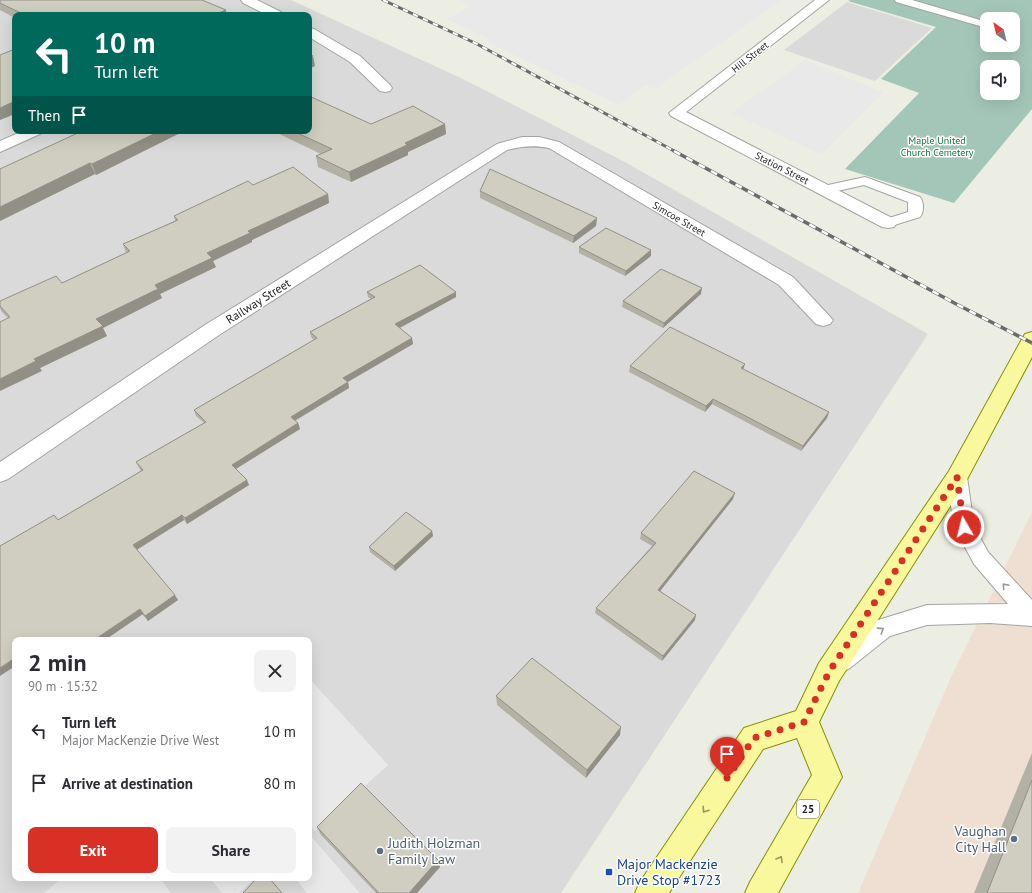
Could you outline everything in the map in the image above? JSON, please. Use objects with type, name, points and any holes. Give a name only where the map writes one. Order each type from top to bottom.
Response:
[{"type":"main road","points":[[651,893],[754,738],[804,722],[829,672],[957,477],[1032,339]]},
{"type":"main road","name":"25","points":[[761,893],[827,777],[804,722]]},
{"type":"street","points":[[247,0],[271,12]]},
{"type":"street","name":"Hill Street","points":[[676,113],[824,0]]},
{"type":"street","points":[[312,34],[355,59],[385,88]]},
{"type":"street","name":"Station Street","points":[[676,113],[888,223]]},
{"type":"street","points":[[0,147],[28,134]]},
{"type":"street","name":"Simcoe Street","points":[[522,140],[535,140],[554,145],[786,281],[823,320]]},
{"type":"street","name":"Railway Street","points":[[0,473],[212,330],[502,148],[522,140]]},
{"type":"lane","points":[[900,0],[980,23]]},
{"type":"lane","points":[[824,190],[865,181],[915,200],[916,214],[888,223]]},
{"type":"lane","points":[[957,477],[964,527],[981,558],[1031,616]]},
{"type":"lane","points":[[829,672],[883,628],[920,617],[928,615],[990,613],[1031,616]]},
{"type":"shaded area","points":[[0,0],[291,0],[463,79],[625,162],[928,334],[561,893],[0,893]]},
{"type":"shaded area","points":[[459,0],[782,0],[655,89],[645,85],[619,105],[487,42],[491,40],[446,19],[471,6]]},
{"type":"shaded area","points":[[847,2],[932,28],[875,81],[784,50]]},
{"type":"shaded area","points":[[805,60],[883,92],[822,155],[731,113]]},
{"type":"shaded area","points":[[1032,512],[1032,893],[858,893],[951,677]]},
{"type":"shaded area","points":[[312,681],[388,765],[315,831],[312,827]]},
{"type":"shaded area","points":[[312,837],[360,893],[307,893],[297,881],[312,881]]},
{"type":"shaded area","points":[[58,881],[162,881],[171,893],[44,893]]},
{"type":"shaded area","points":[[212,881],[252,881],[239,893],[222,893]]},
{"type":"green space","name":"Maple United Church Cemetery","points":[[1032,0],[1032,109],[954,203],[845,169],[919,93],[881,79],[936,27],[848,1]]},
{"type":"building","points":[[0,0],[202,0],[226,10],[221,12],[19,12],[0,3]]},
{"type":"building","points":[[12,50],[12,102],[0,108],[0,55]]},
{"type":"building","points":[[312,97],[371,124],[413,106],[445,124],[405,143],[407,145],[349,172],[316,156],[332,149],[300,134],[312,134]]},
{"type":"building","points":[[76,134],[154,134],[0,207],[0,169]]},
{"type":"building","points":[[293,167],[328,194],[248,231],[250,233],[207,253],[212,258],[155,285],[158,289],[96,319],[103,326],[34,359],[36,361],[0,379],[0,322],[10,317],[0,306],[0,301],[56,276],[62,283],[130,251],[123,244],[178,220],[174,216],[248,181],[253,185]]},
{"type":"building","points":[[490,169],[597,218],[574,236],[480,191]]},
{"type":"building","points":[[606,228],[651,250],[626,271],[579,247]]},
{"type":"building","points":[[420,265],[456,292],[395,324],[412,338],[343,378],[348,382],[291,417],[298,423],[232,465],[247,480],[185,518],[182,515],[133,545],[175,595],[145,616],[140,609],[98,637],[12,637],[12,660],[0,668],[0,546],[54,515],[58,520],[143,470],[136,462],[206,422],[194,410],[317,338],[310,332],[375,297],[367,292]]},
{"type":"building","points":[[661,269],[702,288],[664,323],[623,301]]},
{"type":"building","points":[[670,327],[745,364],[741,368],[829,412],[803,446],[713,399],[706,406],[630,366]]},
{"type":"building","points":[[694,471],[735,493],[658,590],[696,615],[663,656],[596,608],[656,543],[641,533]]},
{"type":"building","points":[[406,512],[432,531],[394,566],[369,547]]},
{"type":"building","points":[[532,658],[621,727],[587,770],[496,696]]},
{"type":"building","name":"Vaughan City Hall","points":[[1032,780],[1032,893],[987,893]]},
{"type":"building","name":"Judith Holzman Family Law","points":[[361,783],[438,860],[409,893],[379,893],[317,827]]},
{"type":"building","points":[[254,881],[272,881],[282,893],[243,893]]},
{"type":"railway","points":[[383,0],[477,44],[676,152]]},
{"type":"railway","points":[[674,151],[958,305],[1032,343]]},
{"type":"place","name":"Vaughan City Hall","points":[[1014,839]]},
{"type":"place","name":"Judith Holzman Family Law","points":[[380,851]]},
{"type":"place","name":"Major Mackenzie Drive Stop #1723","points":[[609,872]]},
{"type":"route","points":[[727,778],[754,738],[804,722],[829,672],[957,477],[964,527]]}]
